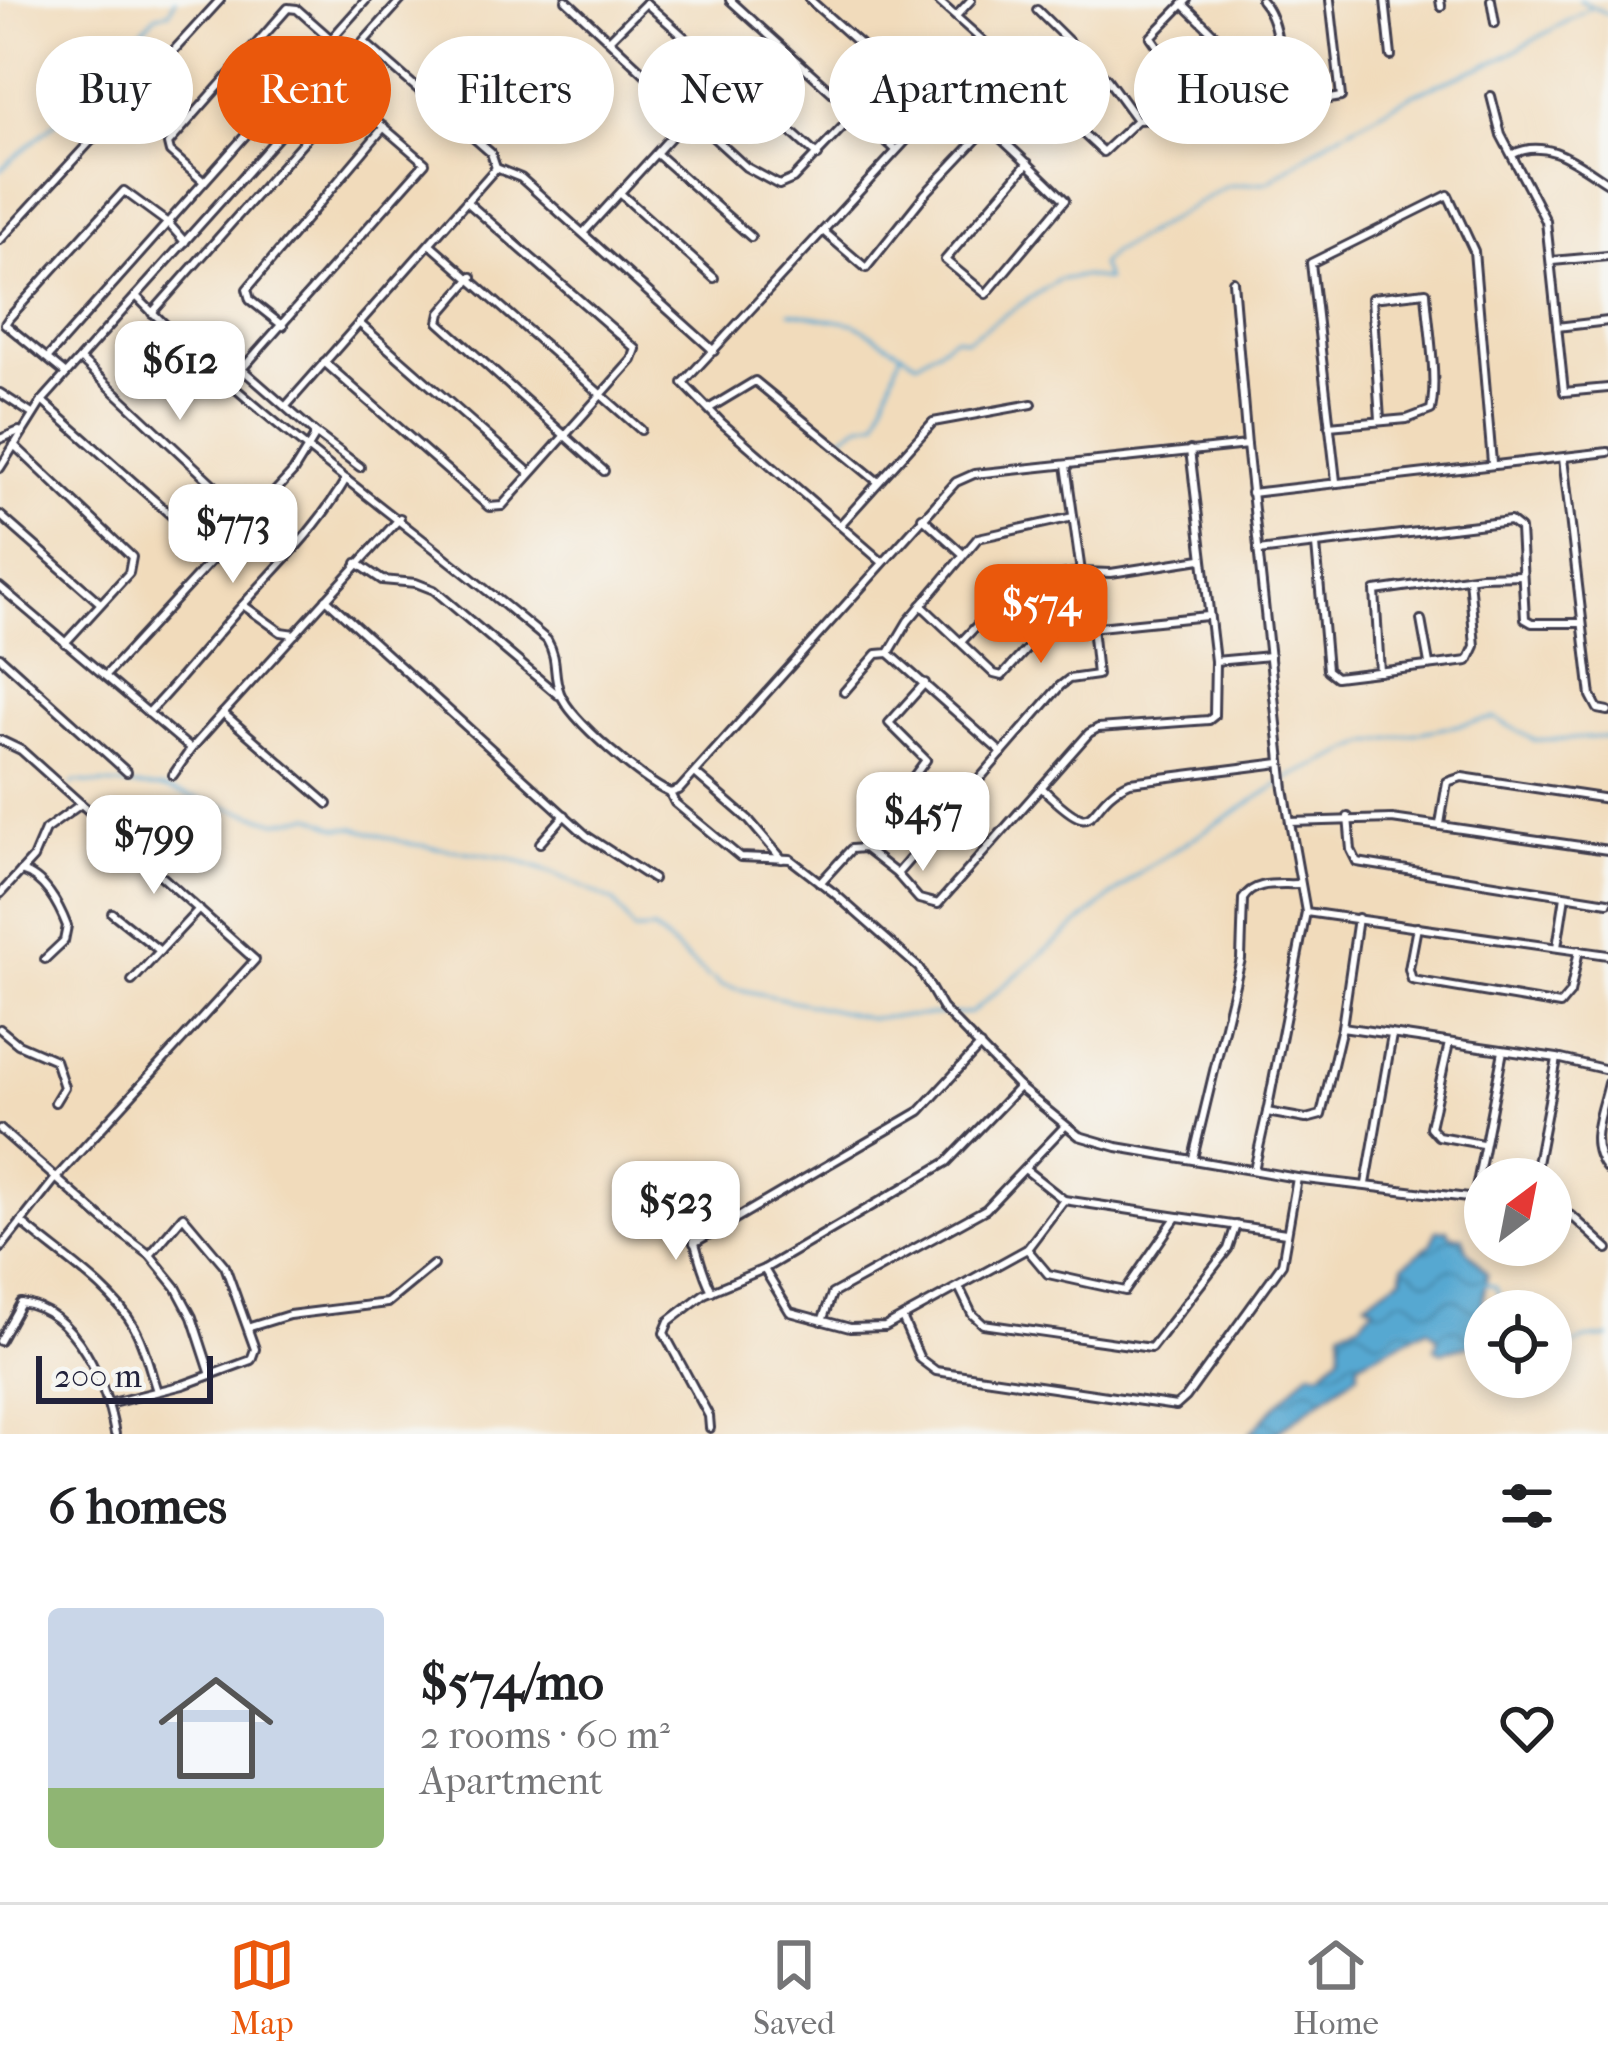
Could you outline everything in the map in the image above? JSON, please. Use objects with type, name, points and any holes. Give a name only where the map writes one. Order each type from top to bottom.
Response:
[{"type":"street","points":[[0,241],[220,0]]},
{"type":"street","points":[[335,36],[366,0]]},
{"type":"street","points":[[369,36],[401,0]]},
{"type":"street","points":[[566,0],[607,36]]},
{"type":"street","points":[[730,0],[829,92]]},
{"type":"street","points":[[810,0],[851,36]]},
{"type":"street","points":[[937,0],[978,36]]},
{"type":"street","points":[[956,16],[971,0]]},
{"type":"street","points":[[1261,0],[1268,6],[1275,36]]},
{"type":"street","points":[[1330,0],[1341,98],[1332,100]]},
{"type":"street","points":[[1384,0],[1391,56]]},
{"type":"street","points":[[1491,0],[1495,23]]},
{"type":"street","points":[[613,36],[647,2],[818,156]]},
{"type":"street","points":[[1152,36],[1185,2],[1216,36]]},
{"type":"street","points":[[263,36],[288,8],[297,9],[328,36]]},
{"type":"street","points":[[1037,10],[1107,79],[1134,116]]},
{"type":"street","points":[[614,43],[638,66]]},
{"type":"street","points":[[391,66],[491,153],[496,168],[520,178],[714,351]]},
{"type":"street","points":[[203,181],[170,152],[168,144],[217,88]]},
{"type":"street","points":[[1491,96],[1502,135],[1543,211],[1564,392],[1608,388]]},
{"type":"street","points":[[1094,144],[1103,152],[1134,123]]},
{"type":"street","points":[[242,369],[425,164],[391,134]]},
{"type":"street","points":[[721,144],[746,167],[778,185],[793,179],[829,143]]},
{"type":"street","points":[[49,356],[237,144]]},
{"type":"street","points":[[0,468],[42,401],[272,144]]},
{"type":"street","points":[[152,313],[301,144]]},
{"type":"street","points":[[283,326],[250,300],[247,289],[370,144]]},
{"type":"street","points":[[584,232],[666,144]]},
{"type":"street","points":[[889,144],[896,150]]},
{"type":"street","points":[[881,561],[683,383],[901,144]]},
{"type":"street","points":[[823,231],[866,268],[971,144]]},
{"type":"street","points":[[1007,144],[1028,163],[1065,200],[986,294],[945,260],[1028,163]]},
{"type":"street","points":[[1514,154],[1537,145],[1545,147],[1608,183]]},
{"type":"street","points":[[657,154],[752,237]]},
{"type":"street","points":[[286,406],[496,168]]},
{"type":"street","points":[[66,374],[49,356],[2,324],[124,191],[185,242]]},
{"type":"street","points":[[621,194],[714,278]]},
{"type":"street","points":[[1336,481],[1311,263],[1448,195],[1474,250],[1492,463]]},
{"type":"street","points":[[324,362],[489,508],[502,506],[632,360],[635,346],[467,202]]},
{"type":"street","points":[[430,244],[641,430]]},
{"type":"street","points":[[1552,261],[1608,256]]},
{"type":"street","points":[[472,278],[439,322],[604,471]]},
{"type":"street","points":[[1233,280],[1284,789],[1306,912],[1254,1171]]},
{"type":"street","points":[[1329,426],[1407,419],[1432,410],[1436,389],[1426,292],[1372,298],[1380,420]]},
{"type":"street","points":[[136,296],[306,451],[400,518],[547,640],[558,659],[555,675],[561,697]]},
{"type":"street","points":[[1557,327],[1608,321]]},
{"type":"street","points":[[359,323],[530,473]]},
{"type":"street","points":[[80,358],[250,519]]},
{"type":"street","points":[[214,370],[242,369],[360,467]]},
{"type":"street","points":[[710,408],[755,381],[877,481]]},
{"type":"street","points":[[0,393],[32,414]]},
{"type":"street","points":[[42,401],[217,556]]},
{"type":"street","points":[[842,524],[877,481],[941,418],[1032,404]]},
{"type":"street","points":[[0,439],[22,430]]},
{"type":"street","points":[[106,675],[293,472],[314,432]]},
{"type":"street","points":[[14,445],[132,557],[129,573],[65,643]]},
{"type":"street","points":[[670,793],[679,790],[956,482],[974,474],[1247,445]]},
{"type":"street","points":[[820,883],[857,847],[864,848],[919,899],[938,904],[1089,733],[1098,728],[1214,716],[1214,661],[1190,450]]},
{"type":"street","points":[[1251,493],[1608,452]]},
{"type":"street","points":[[1563,458],[1593,704],[1608,711]]},
{"type":"street","points":[[1066,465],[1081,572]]},
{"type":"street","points":[[148,713],[267,584],[329,509],[346,479]]},
{"type":"street","points":[[0,515],[100,602]]},
{"type":"street","points":[[922,517],[964,555]]},
{"type":"street","points":[[844,692],[877,655],[889,652],[921,605],[984,534],[1073,517]]},
{"type":"street","points":[[173,775],[223,712],[400,518]]},
{"type":"street","points":[[1258,551],[1510,521],[1520,529],[1528,622],[1581,623]]},
{"type":"street","points":[[1316,544],[1327,670],[1336,677],[1460,663],[1473,656],[1469,578]]},
{"type":"street","points":[[961,642],[1013,586],[1024,581],[1203,559]]},
{"type":"street","points":[[357,563],[382,580],[434,590],[561,697],[624,763],[670,793],[675,803],[740,857],[795,861],[919,968],[942,1008],[1019,1088],[1079,1136],[1117,1147],[1297,1178],[1464,1198]]},
{"type":"street","points":[[1380,672],[1375,591],[1522,575]]},
{"type":"street","points":[[2,592],[191,749]]},
{"type":"street","points":[[326,599],[602,847],[653,879]]},
{"type":"street","points":[[243,605],[281,632],[295,634]]},
{"type":"street","points":[[921,605],[994,674],[1002,676],[1040,637],[1208,616]]},
{"type":"street","points":[[1421,620],[1429,665]]},
{"type":"street","points":[[897,874],[1064,682],[1097,675],[1092,627]]},
{"type":"street","points":[[889,652],[1002,753]]},
{"type":"street","points":[[1214,661],[1270,656]]},
{"type":"street","points":[[0,657],[128,772]]},
{"type":"street","points":[[902,792],[926,760],[889,723],[925,683]]},
{"type":"street","points":[[223,712],[328,804]]},
{"type":"street","points":[[0,740],[22,750],[255,960],[56,1178],[0,1249]]},
{"type":"street","points":[[0,756],[8,746]]},
{"type":"street","points":[[1042,788],[1071,816],[1083,819],[1093,816],[1130,782],[1282,763]]},
{"type":"street","points":[[694,771],[748,819],[782,859]]},
{"type":"street","points":[[1440,824],[1447,782],[1454,778],[1608,799]]},
{"type":"street","points":[[0,894],[33,858],[45,830],[82,804]]},
{"type":"street","points":[[540,843],[565,815]]},
{"type":"street","points":[[1290,822],[1348,817],[1440,824],[1608,850]]},
{"type":"street","points":[[1348,817],[1357,862],[1608,902]]},
{"type":"street","points":[[21,871],[29,872],[50,894],[67,926],[64,941],[45,959]]},
{"type":"street","points":[[1192,1159],[1241,958],[1243,898],[1261,885],[1298,884]]},
{"type":"street","points":[[1557,947],[1565,896]]},
{"type":"street","points":[[132,981],[199,909]]},
{"type":"street","points":[[1306,912],[1608,956]]},
{"type":"street","points":[[112,913],[160,951]]},
{"type":"street","points":[[1267,1112],[1306,1119],[1321,1114],[1342,1027],[1358,918]]},
{"type":"street","points":[[1418,927],[1409,969],[1412,980],[1560,1005],[1570,993],[1579,950]]},
{"type":"street","points":[[1342,1027],[1557,1058],[1608,1070]]},
{"type":"street","points":[[0,1029],[18,1044],[56,1060],[64,1088],[55,1102]]},
{"type":"street","points":[[1366,1184],[1392,1035]]},
{"type":"street","points":[[1449,1043],[1430,1127],[1438,1136],[1482,1144]]},
{"type":"street","points":[[694,1243],[920,1111],[980,1045]]},
{"type":"street","points":[[1480,1158],[1503,1051]]},
{"type":"street","points":[[1538,1158],[1557,1058]]},
{"type":"street","points":[[1608,1083],[1594,1145],[1608,1170]]},
{"type":"street","points":[[710,1428],[709,1416],[664,1333],[668,1321],[712,1291],[764,1269],[947,1162],[1019,1088]]},
{"type":"street","points":[[822,1321],[832,1294],[986,1209],[1066,1125]]},
{"type":"street","points":[[0,1129],[150,1255],[192,1316],[211,1375]]},
{"type":"street","points":[[1025,1169],[1064,1200],[1286,1233]]},
{"type":"street","points":[[903,1320],[920,1359],[936,1371],[1174,1406],[1186,1397],[1278,1270],[1297,1178]]},
{"type":"street","points":[[764,1269],[784,1307],[800,1316],[871,1330],[903,1320],[1027,1250],[1064,1200]]},
{"type":"street","points":[[679,1209],[699,1269],[712,1291]]},
{"type":"street","points":[[108,1404],[211,1375],[251,1360],[255,1349],[225,1266],[183,1216],[150,1255]]},
{"type":"street","points":[[1572,1216],[1608,1250]]},
{"type":"street","points":[[1027,1250],[1048,1274],[1126,1291],[1174,1219]]},
{"type":"street","points":[[21,1222],[108,1291],[135,1328],[158,1393]]},
{"type":"street","points":[[959,1287],[982,1324],[1151,1348],[1231,1246],[1236,1225]]},
{"type":"street","points":[[250,1328],[289,1315],[387,1304],[433,1265]]},
{"type":"street","points":[[0,1341],[21,1303],[35,1306],[71,1332],[85,1351],[108,1404],[115,1434]]},
{"type":"water","points":[[1447,1229],[1451,1236],[1463,1237],[1464,1266],[1481,1266],[1487,1274],[1484,1290],[1464,1290],[1464,1347],[1441,1352],[1435,1348],[1438,1338],[1428,1328],[1358,1363],[1358,1373],[1274,1434],[1249,1434],[1310,1370],[1321,1372],[1340,1354],[1341,1329],[1359,1323],[1374,1307],[1366,1301],[1402,1277],[1403,1265],[1432,1243],[1436,1230]]},
{"type":"waterway","points":[[0,170],[61,118],[156,15],[169,12],[175,0]]},
{"type":"waterway","points":[[1579,0],[1608,14]]},
{"type":"waterway","points":[[790,312],[855,324],[917,362],[955,337],[966,340],[1058,280],[1082,276],[1107,280],[1100,265],[1112,253],[1227,186],[1268,182],[1332,138],[1414,94],[1503,58],[1589,8]]},
{"type":"waterway","points":[[839,439],[859,425],[877,421],[901,352]]},
{"type":"waterway","points":[[713,979],[720,985],[870,1018],[971,1013],[1143,870],[1294,775],[1367,743],[1495,718],[1534,740],[1608,737]]},
{"type":"waterway","points":[[71,785],[162,788],[278,822],[311,816],[338,828],[411,844],[509,858],[614,902],[634,931],[654,930],[709,978]]},
{"type":"waterway","points":[[1482,1282],[1497,1290]]},
{"type":"waterway","points":[[1572,1346],[1608,1337]]}]
